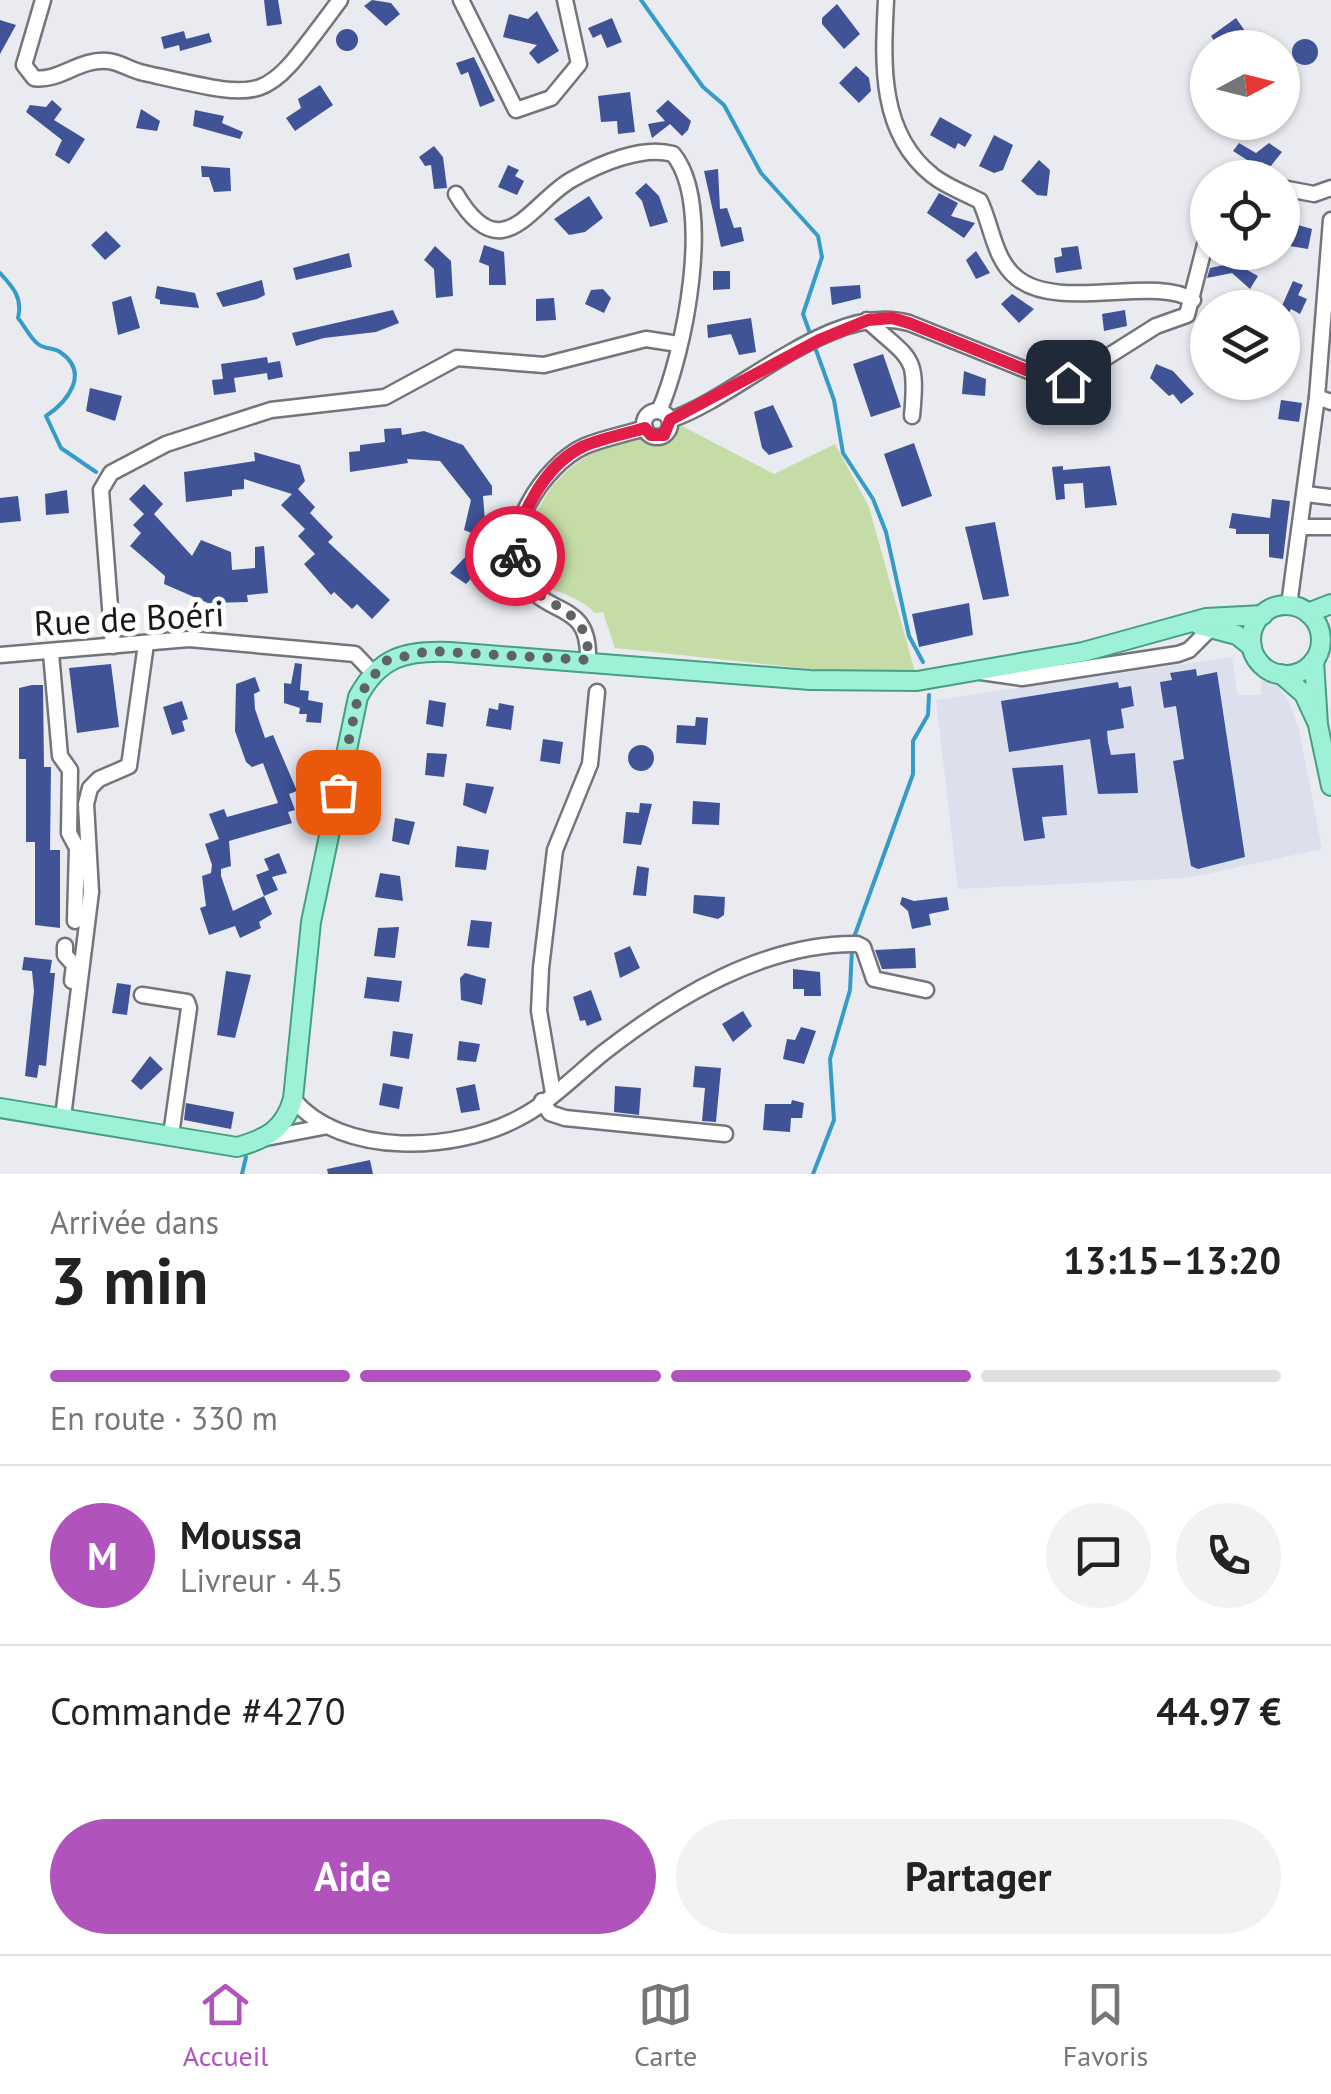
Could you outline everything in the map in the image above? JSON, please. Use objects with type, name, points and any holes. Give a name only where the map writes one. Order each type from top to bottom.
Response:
[{"type":"main road","points":[[1308,612],[1331,604]]},
{"type":"main road","points":[[0,1108],[237,1147],[266,1138],[284,1123],[292,1100],[311,922],[358,697],[374,673],[394,656],[429,651],[871,683],[916,682],[1083,652],[1222,616],[1262,614],[1289,605],[1308,612],[1326,630],[1314,661],[1305,670],[1281,674]]},
{"type":"main road","points":[[1252,647],[1252,635],[1262,614]]},
{"type":"main road","points":[[1179,627],[1212,627],[1237,635],[1252,647],[1262,665],[1281,674],[1304,694],[1318,724]]},
{"type":"main road","points":[[1314,661],[1318,724],[1331,786]]},
{"type":"street","points":[[43,0],[24,64],[34,78],[51,77],[84,62],[113,61],[137,72],[228,92],[251,91],[278,80],[304,54],[340,0]]},
{"type":"street","points":[[460,0],[516,110],[551,98],[579,64],[564,0]]},
{"type":"street","points":[[886,0],[882,76],[909,151],[932,176],[980,202],[998,256],[1018,280],[1074,293],[1175,292],[1190,299]]},
{"type":"street","points":[[456,194],[477,221],[497,228],[517,226],[571,180],[654,148],[673,154],[688,183],[692,259],[689,312],[678,344],[664,435],[651,435],[645,428]]},
{"type":"street","points":[[1300,191],[1314,194],[1331,188]]},
{"type":"street","points":[[1289,605],[1324,399],[1331,220]]},
{"type":"street","points":[[645,428],[648,414],[665,415],[868,320],[892,318],[909,323],[1046,378],[1068,382],[1156,326],[1188,315],[1190,309]]},
{"type":"street","points":[[868,320],[912,360],[916,374],[912,416]]},
{"type":"street","points":[[113,646],[100,490],[111,473],[166,444],[271,410],[385,397],[457,358],[544,364],[646,339],[678,344]]},
{"type":"street","points":[[588,660],[588,646],[579,621],[532,592],[521,578],[514,559],[518,526],[558,466],[583,447],[645,428]]},
{"type":"street","points":[[1306,494],[1331,497]]},
{"type":"street","points":[[1301,527],[1331,526]]},
{"type":"street","points":[[979,671],[1022,678],[1178,654],[1189,650],[1212,627]]},
{"type":"street","name":"Rue de Boéri","points":[[0,655],[189,638],[355,654],[374,673]]},
{"type":"street","points":[[60,1116],[91,892],[86,804],[90,788],[100,779],[129,766],[146,644]]},
{"type":"street","points":[[51,653],[60,756],[70,770],[69,833],[76,848],[75,921]]},
{"type":"street","points":[[597,692],[590,764],[555,850],[541,968],[539,1010],[550,1113],[565,1118],[725,1134]]},
{"type":"street","points":[[292,1100],[309,1118],[329,1126],[398,1146],[436,1143],[520,1118],[628,1033],[709,984],[796,948],[853,944],[863,947],[874,978],[926,990]]},
{"type":"street","points":[[60,1116],[74,965],[65,955],[65,946]]},
{"type":"street","points":[[142,994],[187,1002],[189,1008],[170,1134]]},
{"type":"street","points":[[266,1138],[329,1126]]},
{"type":"shaded area","points":[[1232,657],[1238,695],[1261,695],[1261,679],[1277,686],[1288,700],[1299,729],[1322,849],[1187,878],[958,889],[936,700]]},
{"type":"green space","points":[[682,426],[774,474],[835,444],[869,507],[915,672],[830,671],[615,648],[603,612],[595,613],[581,602],[531,579],[527,544],[531,525],[562,476],[602,449]]},
{"type":"building","points":[[264,0],[278,0],[282,24],[267,26]]},
{"type":"building","points":[[372,0],[391,3],[400,14],[386,26],[364,6]]},
{"type":"building","points":[[837,4],[860,34],[844,49],[822,24],[822,18]]},
{"type":"building","points":[[537,11],[559,51],[538,64],[529,53],[537,45],[503,37],[509,14],[528,19]]},
{"type":"building","points":[[612,18],[622,42],[607,48],[601,34],[593,38],[588,28]]},
{"type":"building","points":[[1236,18],[1244,30],[1219,30]]},
{"type":"building","points":[[0,20],[16,25],[0,54]]},
{"type":"building","points":[[347,29],[355,32],[355,48],[347,51],[339,48],[336,40],[339,32]]},
{"type":"building","points":[[184,31],[186,39],[209,33],[212,42],[180,51],[179,45],[164,49],[161,37]]},
{"type":"building","points":[[1300,40],[1310,40],[1317,47],[1314,61],[1300,64]]},
{"type":"building","points":[[474,57],[495,101],[480,107],[468,72],[461,75],[456,63]]},
{"type":"building","points":[[856,66],[869,78],[871,91],[859,103],[839,83]]},
{"type":"building","points":[[320,85],[333,105],[295,131],[286,118],[301,108],[298,99]]},
{"type":"building","points":[[630,92],[635,132],[618,134],[617,121],[601,122],[598,96]]},
{"type":"building","points":[[52,100],[62,109],[54,120],[85,139],[69,164],[55,155],[62,140],[26,112],[30,105],[46,107]]},
{"type":"building","points":[[668,100],[691,121],[688,130],[682,136],[670,124],[652,138],[648,124],[665,121],[656,111]]},
{"type":"building","points":[[141,109],[160,121],[157,131],[136,128]]},
{"type":"building","points":[[195,110],[224,116],[222,123],[243,132],[240,139],[193,126]]},
{"type":"building","points":[[940,117],[972,135],[965,147],[958,143],[955,149],[930,135]]},
{"type":"building","points":[[994,135],[1013,145],[1003,170],[994,173],[979,166]]},
{"type":"building","points":[[1239,143],[1256,153],[1269,143],[1282,152],[1276,160],[1247,160],[1233,151]]},
{"type":"building","points":[[434,146],[443,157],[447,188],[434,189],[431,165],[425,166],[419,157]]},
{"type":"building","points":[[1039,160],[1050,170],[1047,196],[1037,195],[1021,181]]},
{"type":"building","points":[[508,165],[519,170],[515,176],[524,181],[517,195],[498,187]]},
{"type":"building","points":[[201,166],[230,168],[231,191],[214,192],[209,177],[202,177]]},
{"type":"building","points":[[718,169],[720,209],[727,208],[734,228],[741,227],[744,241],[721,247],[704,171]]},
{"type":"building","points":[[646,183],[659,196],[668,222],[650,227],[642,201],[635,193]]},
{"type":"building","points":[[939,193],[958,203],[951,216],[975,223],[964,238],[927,213]]},
{"type":"building","points":[[589,196],[603,218],[585,232],[569,235],[554,219]]},
{"type":"building","points":[[1300,226],[1312,229],[1308,249],[1300,248]]},
{"type":"building","points":[[106,231],[121,246],[105,260],[91,245]]},
{"type":"building","points":[[484,245],[504,252],[506,285],[489,285],[489,266],[479,262]]},
{"type":"building","points":[[435,246],[451,261],[453,296],[436,298],[434,269],[424,260]]},
{"type":"building","points":[[1078,246],[1082,269],[1056,273],[1054,258],[1062,256],[1061,248]]},
{"type":"building","points":[[976,251],[990,273],[976,279],[966,260]]},
{"type":"building","points":[[349,253],[352,267],[296,280],[293,268]]},
{"type":"building","points":[[1209,270],[1247,270],[1258,276],[1250,289],[1232,273],[1207,278]]},
{"type":"building","points":[[713,271],[730,271],[730,289],[713,290]]},
{"type":"building","points":[[262,280],[265,295],[257,299],[223,307],[216,293]]},
{"type":"building","points":[[1293,281],[1303,285],[1300,291],[1289,290]]},
{"type":"building","points":[[860,285],[861,298],[832,305],[830,287]]},
{"type":"building","points":[[157,286],[195,293],[199,308],[160,304],[155,298]]},
{"type":"building","points":[[603,289],[611,298],[604,313],[585,304],[591,290]]},
{"type":"building","points":[[1012,294],[1034,309],[1019,323],[1001,304]]},
{"type":"building","points":[[131,296],[140,328],[118,335],[112,302]]},
{"type":"building","points":[[1300,296],[1307,299],[1300,314]]},
{"type":"building","points":[[554,298],[556,320],[536,321],[536,299]]},
{"type":"building","points":[[393,310],[399,323],[376,332],[324,338],[296,346],[292,333]]},
{"type":"building","points":[[1125,310],[1127,326],[1104,331],[1102,314]]},
{"type":"building","points":[[751,318],[756,352],[739,355],[731,334],[708,338],[707,325]]},
{"type":"building","points":[[883,354],[901,407],[871,417],[853,364]]},
{"type":"building","points":[[267,357],[268,363],[280,361],[283,377],[268,380],[267,373],[234,378],[236,392],[214,395],[212,380],[223,379],[221,364]]},
{"type":"building","points":[[1156,364],[1173,371],[1190,390],[1190,397],[1181,404],[1150,378]]},
{"type":"building","points":[[964,371],[986,379],[985,396],[962,394]]},
{"type":"building","points":[[90,388],[122,396],[115,421],[86,411]]},
{"type":"building","points":[[1281,400],[1302,403],[1299,422],[1278,419]]},
{"type":"building","points":[[773,405],[793,447],[769,455],[762,448],[754,412]]},
{"type":"building","points":[[401,428],[402,435],[424,431],[463,445],[492,486],[492,495],[483,496],[485,521],[495,524],[481,558],[486,562],[466,584],[450,573],[471,551],[466,546],[474,534],[464,530],[471,500],[440,461],[407,459],[408,463],[350,472],[349,452],[360,451],[360,445],[385,442],[384,429]]},
{"type":"building","points":[[914,443],[932,496],[902,507],[884,454]]},
{"type":"building","points":[[254,452],[300,465],[305,481],[298,489],[315,507],[310,513],[333,537],[328,542],[390,600],[372,619],[357,604],[352,609],[334,592],[331,595],[304,564],[315,554],[298,536],[305,529],[281,505],[292,494],[244,479],[244,489],[232,490],[232,496],[186,502],[184,472],[255,461]]},
{"type":"building","points":[[1063,466],[1063,470],[1110,466],[1117,505],[1085,508],[1083,483],[1064,484],[1065,499],[1056,500],[1052,467]]},
{"type":"building","points":[[144,484],[163,504],[154,514],[192,556],[201,540],[231,552],[232,570],[255,568],[255,547],[264,546],[268,593],[247,595],[248,602],[208,603],[164,584],[165,576],[130,546],[141,533],[133,525],[144,514],[129,499]]},
{"type":"building","points":[[67,490],[69,513],[46,515],[45,494]]},
{"type":"building","points":[[18,496],[21,521],[0,523],[0,498]]},
{"type":"building","points":[[1272,499],[1290,501],[1283,559],[1269,557],[1269,534],[1236,534],[1236,529],[1229,528],[1232,513],[1270,518]]},
{"type":"building","points":[[995,522],[1009,596],[983,600],[965,527]]},
{"type":"building","points":[[969,603],[973,635],[919,647],[912,614]]},
{"type":"building","points":[[295,663],[302,664],[300,690],[309,691],[308,700],[323,703],[321,723],[306,722],[307,714],[299,714],[300,708],[284,703],[284,683],[291,684]]},
{"type":"building","points":[[111,664],[119,727],[77,733],[69,668]]},
{"type":"building","points":[[1196,669],[1197,676],[1217,672],[1245,857],[1198,869],[1191,866],[1173,761],[1184,759],[1176,706],[1164,708],[1160,682],[1172,680],[1170,673]]},
{"type":"building","points":[[255,677],[260,691],[254,694],[255,709],[265,738],[273,735],[297,791],[289,794],[295,810],[288,812],[292,823],[229,841],[231,866],[221,869],[233,911],[264,896],[272,914],[259,922],[261,928],[240,938],[235,926],[209,935],[200,908],[206,906],[202,876],[211,873],[212,865],[205,844],[219,839],[209,814],[224,809],[227,817],[278,803],[263,763],[252,767],[246,762],[235,731],[236,684]]},
{"type":"building","points":[[1118,682],[1119,688],[1131,686],[1134,706],[1121,709],[1124,728],[1107,731],[1108,742],[1111,755],[1135,753],[1138,793],[1098,794],[1090,739],[1009,752],[1001,701]]},
{"type":"building","points":[[43,685],[44,767],[51,767],[50,850],[60,850],[60,928],[35,925],[35,842],[26,842],[26,759],[19,759],[19,688]]},
{"type":"building","points":[[429,700],[446,703],[443,727],[426,724]]},
{"type":"building","points":[[182,701],[188,719],[182,721],[185,731],[172,735],[163,707]]},
{"type":"building","points":[[499,703],[514,706],[511,730],[486,726],[489,708],[498,710]]},
{"type":"building","points":[[696,717],[708,718],[706,745],[676,743],[677,725],[695,726]]},
{"type":"building","points":[[543,739],[563,742],[560,764],[540,761]]},
{"type":"building","points":[[641,745],[650,749],[654,758],[650,767],[641,771],[632,767],[628,758],[632,749]]},
{"type":"building","points":[[427,753],[447,754],[444,777],[425,775]]},
{"type":"building","points":[[1063,765],[1067,815],[1042,817],[1045,838],[1024,841],[1012,768]]},
{"type":"building","points":[[466,783],[494,787],[486,814],[463,805]]},
{"type":"building","points":[[693,801],[720,803],[719,825],[692,824]]},
{"type":"building","points":[[640,803],[652,804],[641,845],[623,843],[626,812],[639,813]]},
{"type":"building","points":[[395,818],[415,822],[409,845],[392,841]]},
{"type":"building","points":[[457,846],[489,850],[486,870],[455,867]]},
{"type":"building","points":[[279,853],[287,873],[272,877],[278,890],[264,896],[256,875],[269,870],[264,859]]},
{"type":"building","points":[[637,866],[649,868],[646,896],[633,895]]},
{"type":"building","points":[[380,873],[400,876],[403,901],[375,897]]},
{"type":"building","points":[[694,895],[725,897],[724,915],[718,919],[693,913]]},
{"type":"building","points":[[902,897],[914,901],[947,897],[949,910],[929,914],[931,925],[912,929],[908,911],[900,904]]},
{"type":"building","points":[[471,920],[492,922],[489,948],[467,946]]},
{"type":"building","points":[[399,927],[395,958],[374,956],[378,928]]},
{"type":"building","points":[[630,946],[640,968],[620,978],[614,953]]},
{"type":"building","points":[[915,948],[916,968],[882,969],[875,950]]},
{"type":"building","points":[[24,957],[52,960],[50,973],[55,973],[46,1066],[39,1065],[37,1078],[25,1076],[34,991],[32,971],[22,970]]},
{"type":"building","points":[[793,969],[820,972],[821,996],[804,996],[804,989],[793,989]]},
{"type":"building","points":[[226,971],[251,975],[235,1038],[217,1035]]},
{"type":"building","points":[[465,973],[486,979],[482,1005],[461,1000],[460,978]]},
{"type":"building","points":[[367,977],[402,981],[399,1002],[364,998]]},
{"type":"building","points":[[117,983],[131,985],[127,1015],[112,1013]]},
{"type":"building","points":[[591,990],[602,1020],[587,1026],[585,1020],[580,1021],[573,997]]},
{"type":"building","points":[[743,1011],[752,1026],[733,1042],[722,1024]]},
{"type":"building","points":[[801,1027],[816,1031],[804,1064],[783,1059],[787,1039],[795,1040]]},
{"type":"building","points":[[393,1031],[413,1034],[409,1059],[390,1056]]},
{"type":"building","points":[[459,1041],[480,1044],[476,1062],[457,1060]]},
{"type":"building","points":[[150,1056],[163,1069],[141,1090],[131,1081]]},
{"type":"building","points":[[695,1066],[721,1068],[716,1122],[702,1121],[705,1088],[693,1087]]},
{"type":"building","points":[[383,1083],[403,1087],[399,1109],[379,1105]]},
{"type":"building","points":[[475,1084],[480,1110],[461,1113],[456,1088]]},
{"type":"building","points":[[615,1086],[641,1088],[639,1115],[614,1112]]},
{"type":"building","points":[[792,1100],[804,1103],[802,1118],[791,1118],[790,1132],[763,1130],[765,1104],[791,1104]]},
{"type":"building","points":[[186,1103],[234,1112],[231,1129],[184,1120]]},
{"type":"building","points":[[370,1160],[373,1174],[328,1174],[327,1169]]},
{"type":"waterway","points":[[641,0],[703,87],[724,105],[761,173],[818,236],[822,257],[803,314],[834,400],[843,453],[873,499],[886,532],[909,636],[923,662]]},
{"type":"waterway","points":[[0,273],[16,293],[18,318],[32,338],[40,346],[60,352],[74,369],[68,395],[46,416],[61,448],[96,472]]},
{"type":"waterway","points":[[853,940],[913,774],[913,741],[928,715],[929,695]]},
{"type":"waterway","points":[[813,1174],[834,1120],[830,1059],[850,990],[852,949]]},
{"type":"waterway","points":[[242,1174],[246,1157]]},
{"type":"way so far","points":[[338,792],[358,697],[385,661],[394,656],[429,651],[588,660],[585,631],[579,621],[574,614],[532,592],[521,578],[515,556]]},
{"type":"route","points":[[515,556],[518,526],[535,496],[558,466],[583,447],[645,428],[651,435],[664,435],[670,420],[850,325],[892,318],[1046,378],[1068,382]]}]
